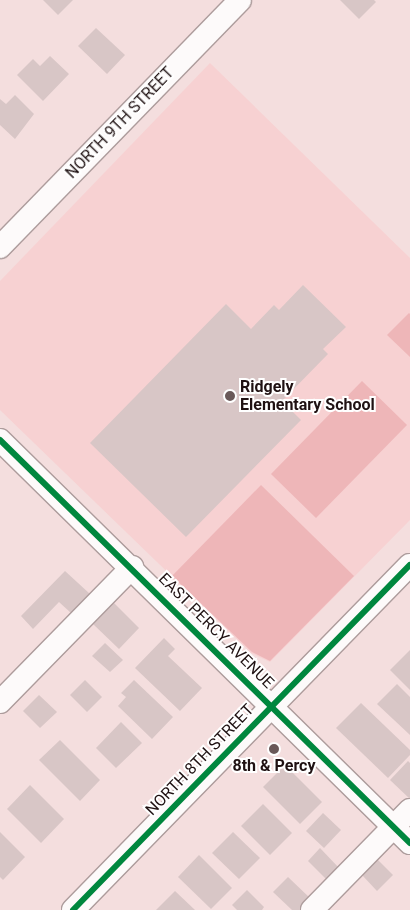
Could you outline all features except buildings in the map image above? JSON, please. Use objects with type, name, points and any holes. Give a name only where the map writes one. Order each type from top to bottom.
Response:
[{"type":"street","name":"NORTH 9TH STREET","points":[[0,247],[240,0]]},
{"type":"street","name":"EAST PERCY AVENUE","points":[[0,440],[132,567],[410,843]]},
{"type":"street","name":"NORTH 8TH STREET","points":[[72,910],[410,565]]},
{"type":"street","points":[[0,702],[132,567]]},
{"type":"street","points":[[312,910],[410,810]]},
{"type":"shaded area","points":[[210,63],[410,258],[410,520],[270,662],[251,653],[0,410],[0,281]]},
{"type":"shaded area","points":[[410,314],[410,357],[387,335]]},
{"type":"shaded area","points":[[362,381],[407,425],[316,518],[271,474]]},
{"type":"shaded area","points":[[261,485],[354,576],[270,661],[252,652],[172,576]]},
{"type":"cycle path","points":[[0,440],[410,843]]},
{"type":"cycle path","points":[[73,910],[410,565]]},
{"type":"place","name":"Ridgely Elementary School","points":[[230,396]]},
{"type":"place","name":"8th & Percy","points":[[274,749]]}]
